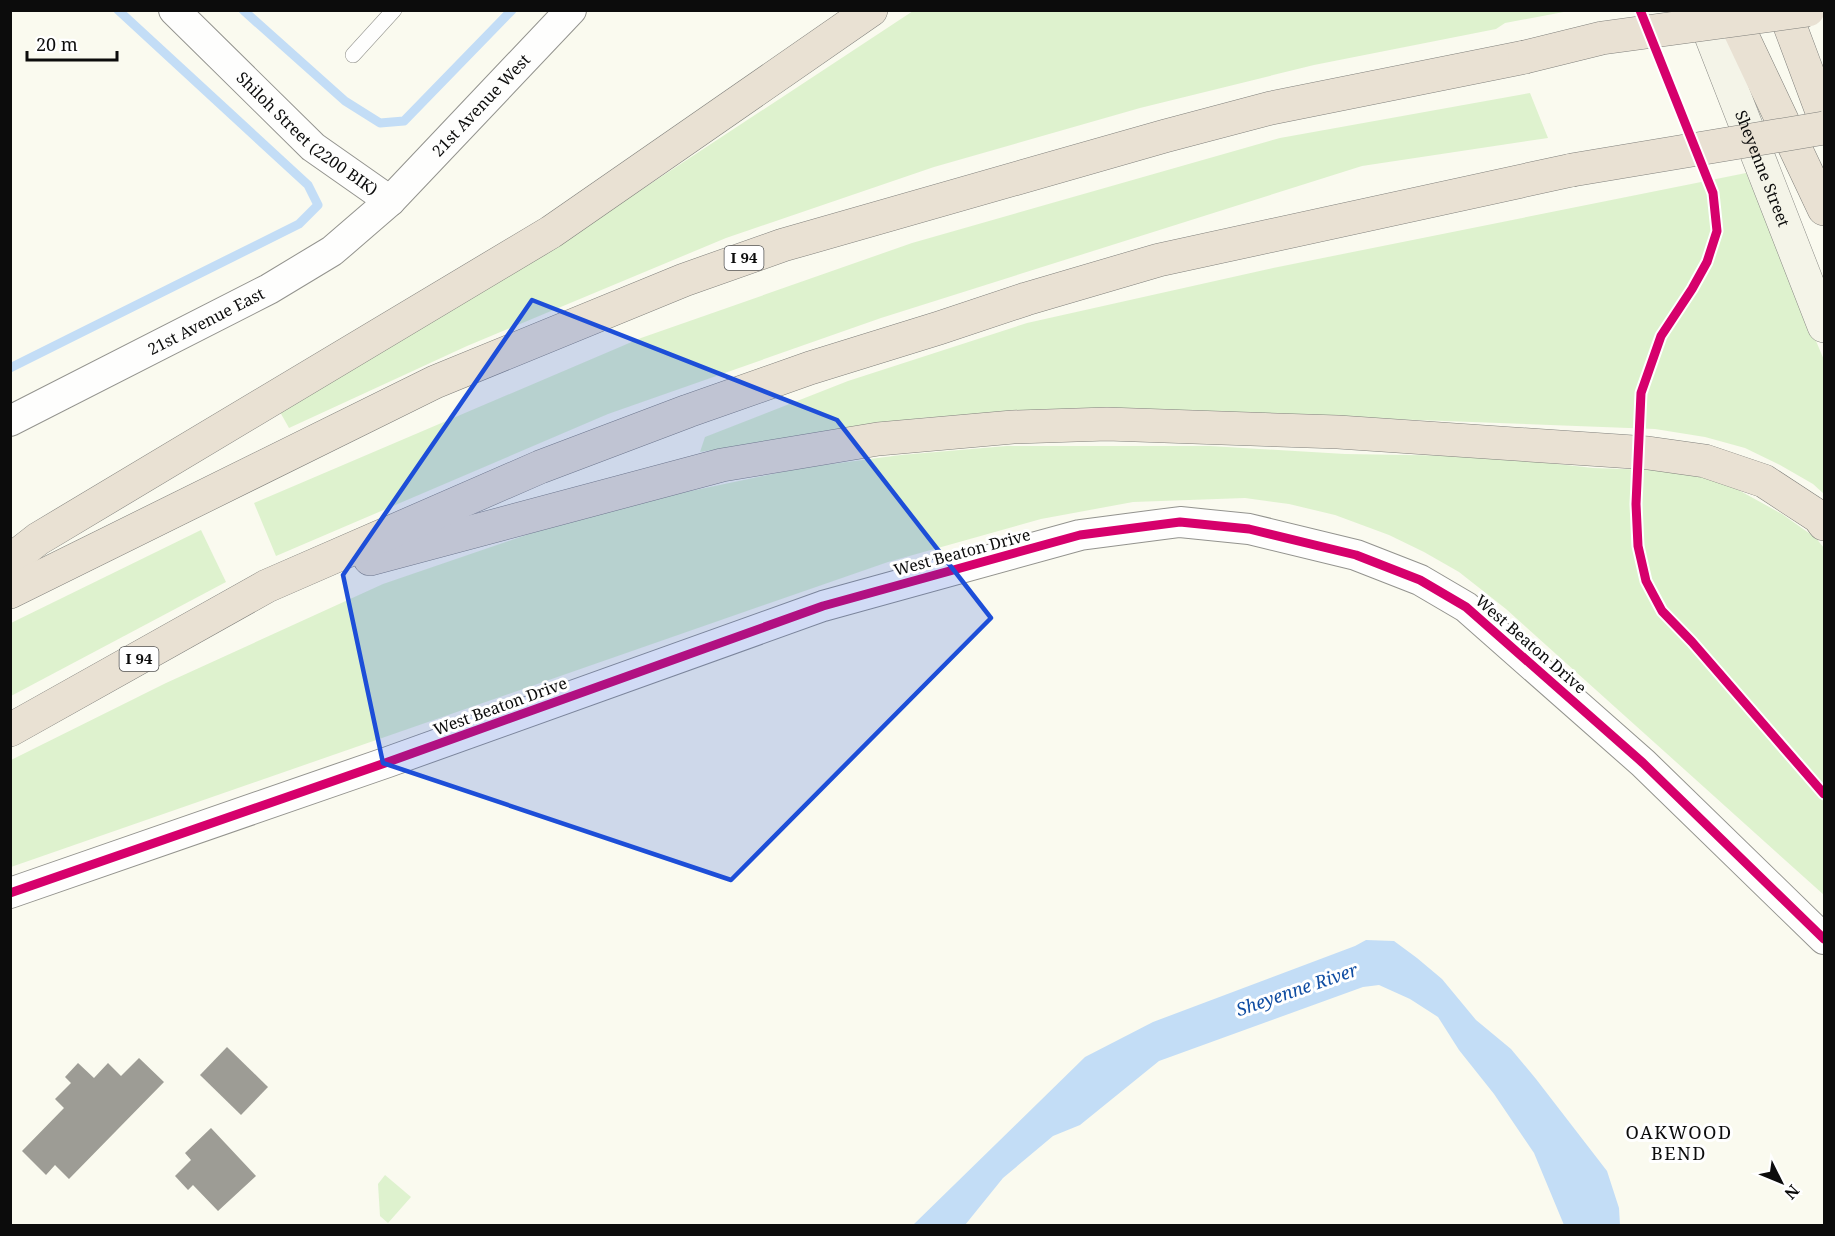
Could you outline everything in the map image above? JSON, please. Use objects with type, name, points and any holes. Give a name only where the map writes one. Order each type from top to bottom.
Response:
[{"type":"highway","points":[[10,561],[38,539],[551,231],[871,10]]},
{"type":"highway","points":[[1730,10],[1824,209]]},
{"type":"highway","points":[[1785,10],[1824,117]]},
{"type":"highway","name":"I 94","points":[[10,592],[435,382],[684,280],[783,245],[1009,179],[1261,111],[1525,57],[1602,38],[1809,10]]},
{"type":"highway","name":"I 94","points":[[10,730],[267,586],[550,463],[810,368],[1026,299],[1159,260],[1572,170],[1824,128]]},
{"type":"highway","points":[[267,586],[722,465],[878,439],[1013,427],[1107,424],[1338,432],[1648,453],[1706,461],[1764,481],[1819,517],[1824,524]]},
{"type":"main road","name":"Sheyenne Street","points":[[1701,10],[1824,326]]},
{"type":"street","name":"Shiloh Street (2200 BIK)","points":[[174,10],[313,147],[390,201]]},
{"type":"street","name":"21st Avenue West","points":[[390,201],[571,10]]},
{"type":"street","name":"21st Avenue East","points":[[10,421],[269,288],[332,251],[390,201]]},
{"type":"street","name":"West Beaton Drive","points":[[10,893],[399,758],[823,606],[1080,535],[1180,522],[1249,529],[1356,555],[1420,580],[1466,607],[1644,763],[1824,939]]},
{"type":"lane","points":[[353,55],[394,10]]},
{"type":"highlighted area","points":[[532,300],[837,420],[991,618],[731,880],[383,763],[343,575]]},
{"type":"green space","points":[[913,11],[1569,11],[1505,23],[1496,29],[1314,65],[1140,108],[934,167],[726,238],[467,346],[289,428],[280,412],[635,194]]},
{"type":"green space","points":[[1530,93],[1548,138],[1362,166],[881,318],[608,414],[276,556],[254,503],[641,338],[912,243],[1280,138]]},
{"type":"green space","points":[[1746,173],[1824,360],[1824,494],[1813,484],[1745,448],[1705,437],[1655,429],[1418,420],[1014,412],[921,418],[700,452],[705,437],[848,381],[1027,323],[1273,268]]},
{"type":"green space","points":[[1007,446],[1210,446],[1345,454],[1466,456],[1593,468],[1653,470],[1697,476],[1733,487],[1782,514],[1816,538],[1824,548],[1824,895],[1506,609],[1459,572],[1389,535],[1335,515],[1289,504],[1245,498],[1133,502],[1041,519],[888,562],[11,867],[11,760],[166,683],[383,584],[567,521],[638,502],[801,468],[901,455]]},
{"type":"green space","points":[[201,530],[226,582],[11,696],[11,623]]},
{"type":"green space","points":[[385,1175],[411,1197],[388,1223],[380,1216],[378,1184]]},
{"type":"water","name":"Sheyenne River","points":[[1366,940],[1394,941],[1417,958],[1442,979],[1476,1020],[1511,1049],[1607,1171],[1619,1208],[1620,1225],[1564,1225],[1534,1153],[1494,1094],[1459,1050],[1438,1017],[1410,999],[1379,985],[1363,987],[1159,1061],[1080,1125],[1053,1136],[1003,1178],[965,1225],[913,1225],[1085,1057],[1153,1022]]},
{"type":"building","points":[[227,1047],[268,1087],[241,1115],[200,1075]]},
{"type":"building","points":[[139,1058],[164,1082],[69,1179],[55,1165],[46,1175],[22,1151],[64,1108],[55,1099],[71,1083],[65,1077],[78,1063],[94,1078],[108,1063],[121,1076]]},
{"type":"building","points":[[211,1128],[256,1176],[218,1211],[193,1185],[188,1190],[175,1176],[191,1160],[185,1153]]},
{"type":"waterway","points":[[10,368],[299,224],[318,205],[308,185],[118,10]]},
{"type":"waterway","points":[[243,10],[345,101],[380,123],[404,121],[512,10]]},
{"type":"cycle path","points":[[1640,10],[1713,193],[1717,231],[1707,262],[1661,336],[1641,393],[1636,504],[1638,546],[1646,581],[1662,611],[1692,642],[1824,794]]},
{"type":"cycle path","points":[[10,893],[388,762],[823,606],[1080,535],[1180,522],[1249,529],[1356,555],[1420,580],[1466,607],[1643,763],[1824,939]]},
{"type":"district","name":"OAKWOOD BEND","points":[[1679,1143]]}]
